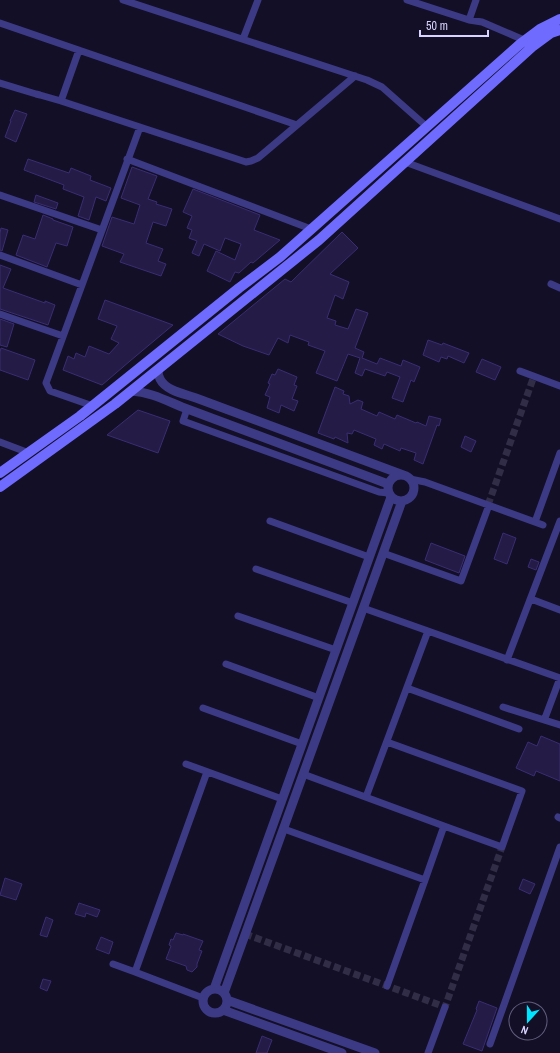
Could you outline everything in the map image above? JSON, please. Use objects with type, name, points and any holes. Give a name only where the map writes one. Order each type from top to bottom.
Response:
[{"type":"main road","points":[[0,473],[93,406],[239,288],[280,257],[524,40],[540,29],[560,19]]},
{"type":"main road","points":[[0,487],[115,404],[319,240],[532,47],[551,33],[560,30]]},
{"type":"main road","points":[[479,80],[488,87]]},
{"type":"main road","points":[[182,334],[195,340]]},
{"type":"street","points":[[123,0],[367,80],[382,87],[426,126]]},
{"type":"street","points":[[243,39],[258,0]]},
{"type":"street","points":[[407,0],[469,20],[482,22],[524,40]]},
{"type":"street","points":[[469,20],[476,0]]},
{"type":"street","points":[[0,23],[297,125]]},
{"type":"street","points":[[61,101],[79,50]]},
{"type":"street","points":[[0,83],[61,101],[246,162],[258,158],[355,76]]},
{"type":"street","points":[[93,406],[50,391],[46,383],[140,127]]},
{"type":"street","points":[[127,159],[311,229]]},
{"type":"street","points":[[405,162],[560,219]]},
{"type":"street","points":[[0,195],[102,230]]},
{"type":"street","points":[[0,255],[82,285]]},
{"type":"street","points":[[551,284],[560,288]]},
{"type":"street","points":[[0,314],[63,336]]},
{"type":"street","points":[[131,391],[148,393],[389,491],[394,499],[402,501],[407,499],[411,496],[414,490],[413,484],[408,478],[376,464],[174,390],[166,386],[160,379],[158,370]]},
{"type":"street","points":[[520,371],[560,386]]},
{"type":"street","points":[[188,409],[183,421],[379,492],[389,491]]},
{"type":"street","points":[[0,442],[29,453]]},
{"type":"street","points":[[535,522],[560,453]]},
{"type":"street","points":[[214,989],[352,603],[370,557],[391,479],[399,475],[425,482],[543,525]]},
{"type":"street","points":[[376,1053],[225,996],[220,991],[214,989],[206,993],[203,1004],[209,1011],[216,1013],[223,1010],[226,1006],[225,996],[303,774],[402,501]]},
{"type":"street","points":[[383,553],[461,581],[489,506]]},
{"type":"street","points":[[270,521],[370,557]]},
{"type":"street","points":[[507,660],[560,521]]},
{"type":"street","points":[[256,569],[352,603]]},
{"type":"street","points":[[530,599],[560,610]]},
{"type":"street","points":[[363,608],[560,678],[545,718]]},
{"type":"street","points":[[238,616],[336,650]]},
{"type":"street","points":[[366,797],[428,631]]},
{"type":"street","points":[[226,664],[319,698]]},
{"type":"street","points":[[407,688],[519,729]]},
{"type":"street","points":[[504,707],[560,725]]},
{"type":"street","points":[[203,708],[302,744]]},
{"type":"street","points":[[303,774],[502,847],[523,787],[387,742]]},
{"type":"street","points":[[186,764],[282,799]]},
{"type":"street","points":[[135,972],[207,772]]},
{"type":"street","points":[[387,986],[444,826]]},
{"type":"street","points":[[284,829],[425,880]]},
{"type":"street","points":[[490,1044],[560,847]]},
{"type":"street","points":[[113,964],[204,998]]},
{"type":"street","points":[[428,1053],[445,1007]]},
{"type":"street","points":[[223,1010],[342,1053]]},
{"type":"building","points":[[15,110],[27,114],[16,142],[5,137]]},
{"type":"building","points":[[28,159],[69,173],[71,168],[91,176],[90,180],[111,188],[106,201],[96,197],[89,220],[78,216],[84,197],[63,189],[64,185],[24,170]]},
{"type":"building","points":[[132,167],[157,176],[148,199],[157,202],[156,204],[172,209],[166,226],[153,222],[146,243],[163,249],[158,261],[166,264],[161,276],[120,262],[124,254],[102,246],[112,217],[134,224],[140,205],[121,198]]},
{"type":"building","points":[[193,189],[260,215],[254,230],[280,240],[239,273],[235,272],[230,282],[207,271],[216,251],[235,260],[241,244],[225,238],[220,251],[204,244],[199,256],[192,253],[197,241],[189,238],[192,230],[187,228],[192,216],[183,212]]},
{"type":"building","points":[[36,195],[58,203],[56,209],[34,202]]},
{"type":"building","points":[[43,215],[73,227],[67,246],[56,243],[47,267],[16,255],[23,235],[35,239]]},
{"type":"building","points":[[1,228],[8,230],[2,251],[0,250]]},
{"type":"building","points":[[342,232],[358,248],[330,274],[349,282],[343,299],[335,295],[327,318],[336,321],[335,325],[348,329],[356,309],[368,313],[355,348],[364,352],[362,358],[377,364],[380,358],[401,366],[403,360],[420,367],[414,382],[411,380],[403,402],[392,398],[400,377],[387,372],[385,376],[365,369],[362,376],[355,373],[360,358],[348,354],[337,381],[316,373],[325,351],[308,345],[309,342],[290,335],[288,343],[278,338],[269,355],[243,346],[218,334],[285,279],[291,282]]},
{"type":"building","points":[[0,265],[11,269],[3,288],[45,303],[45,301],[55,305],[48,325],[0,309]]},
{"type":"building","points":[[105,300],[173,325],[102,385],[63,370],[68,356],[74,359],[76,353],[85,357],[89,346],[109,354],[119,343],[111,339],[117,326],[98,319]]},
{"type":"building","points":[[0,319],[14,324],[7,347],[0,345]]},
{"type":"building","points":[[428,340],[442,345],[443,343],[469,353],[464,363],[448,356],[447,359],[441,357],[439,362],[423,355]]},
{"type":"building","points":[[1,348],[35,360],[28,380],[0,370]]},
{"type":"building","points":[[482,359],[501,367],[495,380],[476,372]]},
{"type":"building","points":[[278,369],[297,377],[294,385],[297,386],[292,399],[298,401],[294,411],[281,405],[279,413],[267,408],[270,397],[265,395],[270,384],[268,383],[272,374],[275,375]]},
{"type":"building","points":[[335,387],[344,391],[343,394],[349,396],[350,404],[358,400],[363,402],[361,409],[377,416],[379,412],[395,419],[397,415],[426,426],[429,416],[441,419],[439,426],[437,425],[423,464],[414,460],[416,453],[401,448],[400,451],[384,444],[382,449],[374,445],[376,439],[354,430],[352,434],[347,433],[348,443],[335,437],[334,439],[318,433]]},
{"type":"building","points":[[138,410],[170,421],[158,453],[107,435]]},
{"type":"building","points":[[465,436],[476,441],[471,452],[461,447]]},
{"type":"building","points":[[503,533],[516,538],[507,564],[494,559]]},
{"type":"building","points":[[431,543],[465,556],[459,573],[425,560]]},
{"type":"building","points":[[531,559],[539,562],[536,570],[528,567]]},
{"type":"building","points":[[541,736],[560,744],[560,781],[536,771],[534,776],[516,768],[528,742],[537,746]]},
{"type":"building","points":[[5,878],[22,884],[16,900],[0,895]]},
{"type":"building","points":[[523,879],[535,884],[530,894],[519,889]]},
{"type":"building","points":[[79,903],[100,910],[97,917],[86,913],[85,917],[75,914]]},
{"type":"building","points":[[46,917],[53,920],[47,937],[40,935]]},
{"type":"building","points":[[176,933],[203,941],[199,950],[202,951],[197,967],[192,972],[187,970],[186,966],[166,959],[171,946],[169,945],[171,939],[173,940]]},
{"type":"building","points":[[101,937],[113,942],[109,954],[96,949]]},
{"type":"building","points":[[43,979],[51,981],[47,991],[40,988]]},
{"type":"building","points":[[479,1001],[497,1008],[482,1051],[463,1044],[477,1010]]},
{"type":"building","points":[[262,1036],[272,1040],[267,1053],[256,1053]]},
{"type":"tunnel","points":[[488,505],[534,376]]},
{"type":"tunnel","points":[[245,934],[445,1007],[502,847]]}]
